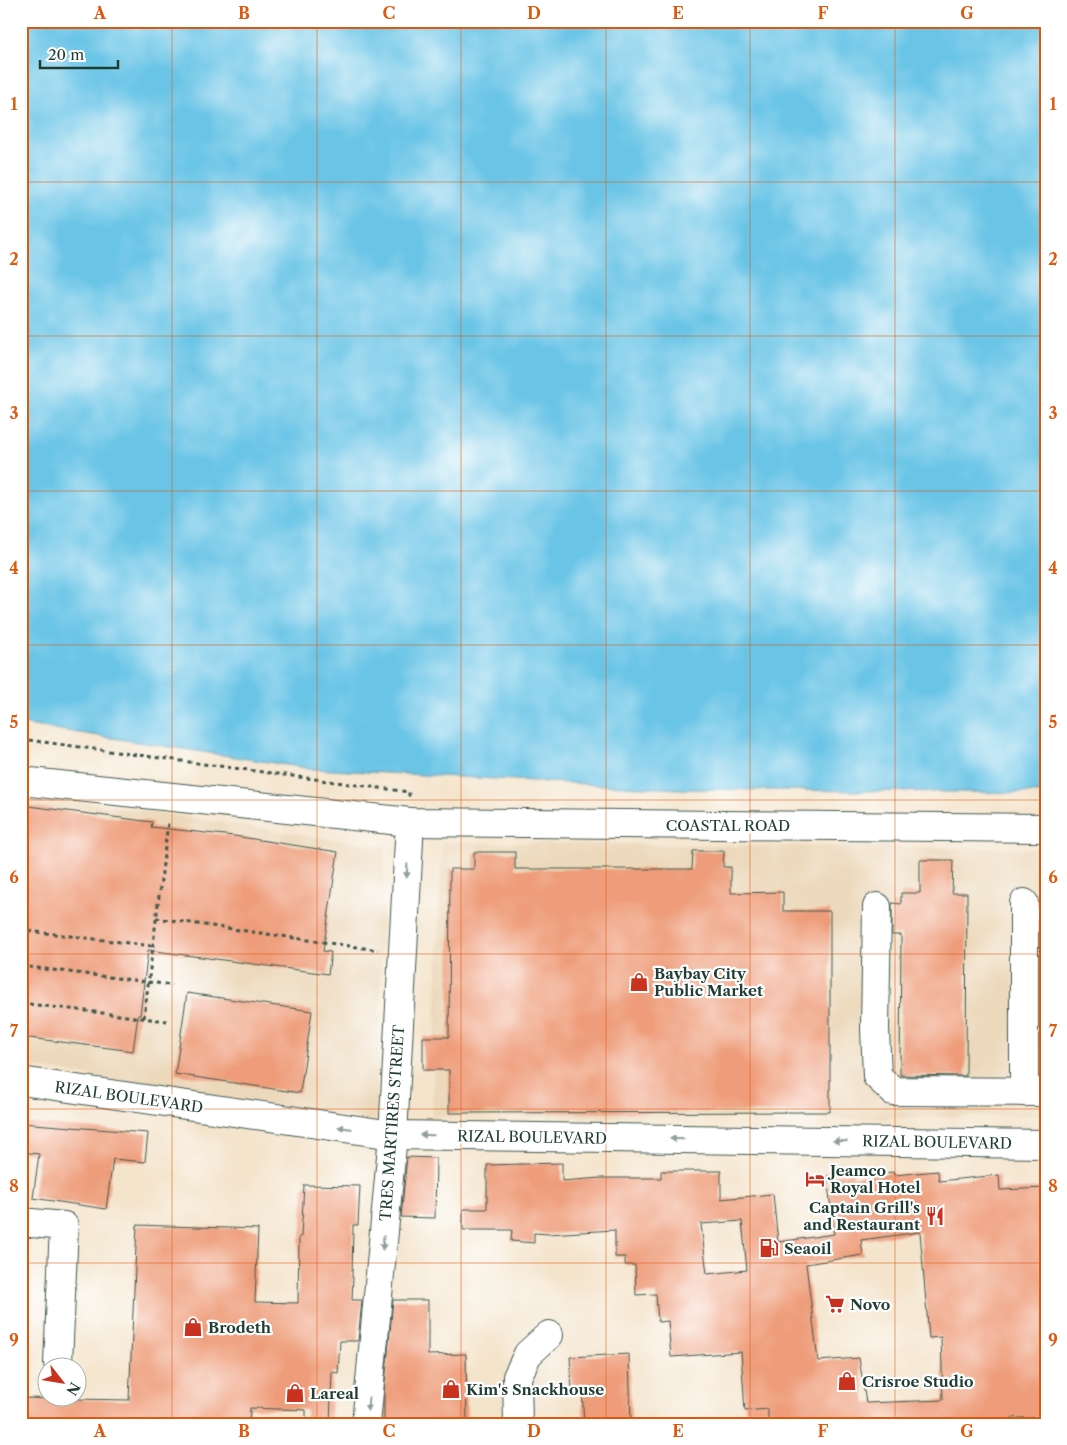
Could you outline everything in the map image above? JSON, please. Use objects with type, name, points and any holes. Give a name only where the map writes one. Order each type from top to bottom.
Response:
[{"type":"street","name":"COASTAL ROAD","points":[[21,781],[410,822],[1046,828]]},
{"type":"street","name":"TRES MARTIRES STREET","points":[[366,1424],[394,1135],[410,822]]},
{"type":"street","points":[[877,907],[875,1029],[877,1076],[892,1091],[1035,1092],[1024,903]]},
{"type":"street","name":"RIZAL BOULEVARD","points":[[21,1081],[394,1135],[1046,1144]]},
{"type":"street","points":[[21,1222],[64,1226],[58,1358]]},
{"type":"street","points":[[518,1424],[517,1377],[528,1354],[549,1335]]},
{"type":"path","points":[[21,739],[409,792]]},
{"type":"path","points":[[144,1018],[171,797]]},
{"type":"path","points":[[156,918],[403,954]]},
{"type":"path","points":[[21,930],[153,946]]},
{"type":"path","points":[[21,966],[172,985]]},
{"type":"path","points":[[21,1002],[167,1021]]},
{"type":"shaded area","points":[[21,793],[385,847],[376,1121],[21,1065]]},
{"type":"shaded area","name":"Baybay City Public Market","points":[[442,842],[1046,849],[1046,1115],[839,1119],[432,1116]]},
{"type":"water","points":[[21,21],[1046,21],[1046,793],[678,789],[313,769],[21,724]]},
{"type":"building","points":[[21,805],[152,822],[151,827],[234,836],[338,852],[323,951],[331,952],[328,974],[148,950],[140,1015],[138,1015],[133,1051],[21,1037]]},
{"type":"building","name":"Baybay City Public Market","points":[[693,851],[724,851],[723,867],[731,867],[731,893],[783,892],[783,911],[830,911],[830,1112],[449,1113],[449,1070],[423,1070],[423,1037],[449,1037],[450,869],[474,869],[474,852],[515,852],[515,869],[692,869]]},
{"type":"building","points":[[920,860],[953,860],[952,893],[967,893],[966,1076],[900,1075],[901,935],[892,935],[892,903],[901,904],[901,893],[920,893]]},
{"type":"building","points":[[187,993],[312,1011],[300,1093],[175,1074]]},
{"type":"building","points":[[21,1123],[148,1133],[145,1162],[113,1159],[106,1209],[33,1198],[39,1154],[21,1152]]},
{"type":"building","points":[[407,1157],[436,1158],[435,1218],[401,1217]]},
{"type":"building","points":[[562,1163],[562,1181],[601,1178],[661,1178],[661,1171],[721,1171],[721,1199],[773,1194],[778,1242],[834,1234],[827,1176],[852,1172],[853,1177],[893,1172],[894,1175],[938,1171],[939,1181],[999,1175],[1000,1190],[1046,1188],[1046,1417],[1011,1418],[1011,1424],[768,1424],[768,1409],[745,1411],[741,1352],[671,1357],[668,1321],[658,1322],[656,1294],[636,1295],[635,1265],[625,1265],[625,1257],[615,1257],[615,1230],[548,1234],[534,1233],[534,1243],[511,1241],[512,1230],[463,1230],[463,1209],[487,1209],[487,1165]],"holes":[[[742,1221],[747,1270],[707,1274],[701,1224]],[[920,1232],[929,1338],[941,1337],[943,1400],[866,1403],[859,1358],[818,1361],[806,1264],[863,1255],[861,1240]]]},
{"type":"building","points":[[304,1185],[360,1186],[358,1225],[353,1225],[352,1277],[352,1300],[362,1300],[358,1341],[340,1341],[338,1373],[332,1372],[330,1424],[306,1424],[306,1410],[250,1408],[249,1424],[21,1424],[21,1398],[38,1398],[38,1408],[88,1408],[88,1399],[129,1400],[137,1225],[258,1229],[255,1302],[298,1303],[299,1237],[301,1237]]},
{"type":"building","points":[[393,1300],[428,1300],[428,1355],[466,1354],[467,1424],[384,1424],[384,1394]]},
{"type":"building","points":[[629,1354],[631,1424],[584,1424],[582,1390],[572,1390],[570,1357]]},
{"type":"place","name":"Baybay City Public Market","points":[[639,982]]},
{"type":"place","name":"Jeamco Royal Hotel","points":[[815,1179]]},
{"type":"place","name":"Captain Grill's and Restaurant","points":[[935,1216]]},
{"type":"place","name":"Seaoil","points":[[769,1248]]},
{"type":"place","name":"Novo","points":[[835,1304]]},
{"type":"place","name":"Brodeth","points":[[193,1327]]},
{"type":"place","name":"Crisroe Studio","points":[[847,1381]]},
{"type":"place","name":"Kim's Snackhouse","points":[[451,1389]]},
{"type":"place","name":"Lareal","points":[[295,1393]]}]
